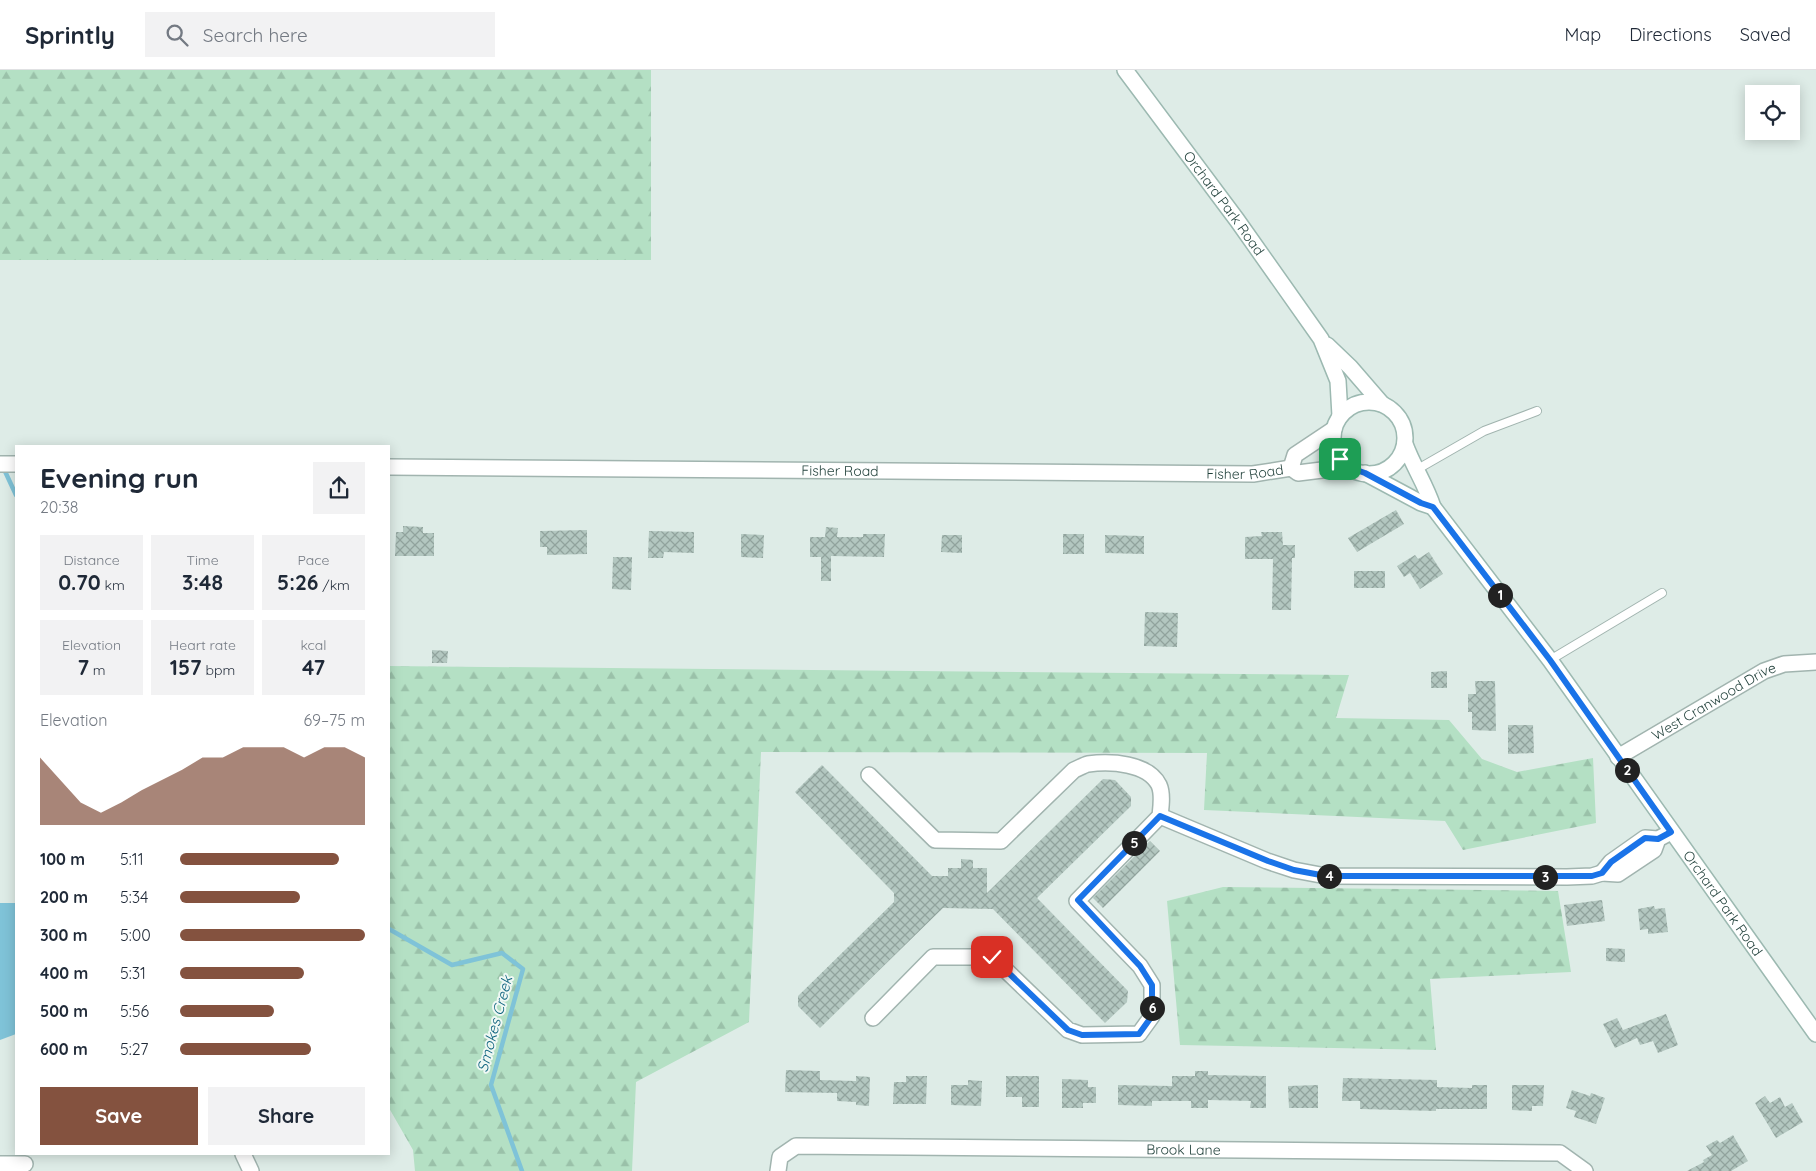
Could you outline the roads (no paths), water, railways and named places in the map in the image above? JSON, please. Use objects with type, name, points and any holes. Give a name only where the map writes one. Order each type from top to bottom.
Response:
[{"type":"street","name":"Orchard Park Road","points":[[1125,70],[1237,220],[1321,339],[1350,367],[1382,404]]},
{"type":"street","name":"Orchard Park Road","points":[[1321,339],[1338,381],[1337,422]]},
{"type":"street","points":[[1361,402],[1382,404],[1394,412],[1401,421],[1405,432],[1405,444],[1400,456],[1393,465],[1383,471],[1371,474],[1359,471],[1340,459],[1334,448],[1333,436],[1337,422],[1350,407],[1361,402]]},
{"type":"street","name":"Fisher Road","points":[[1291,468],[1295,455],[1337,422]]},
{"type":"street","name":"Orchard Park Road","points":[[1405,444],[1429,494],[1433,507],[1550,660],[1618,757],[1664,836],[1816,1034]]},
{"type":"street","name":"Fisher Road","points":[[390,467],[1244,474],[1291,468],[1298,474],[1338,468],[1359,471]]},
{"type":"street","name":"Orchard Park Road","points":[[1359,471],[1421,503],[1433,507]]},
{"type":"street","name":"West Cranwood Drive","points":[[1618,757],[1764,671],[1784,664],[1816,662]]},
{"type":"street","points":[[869,775],[935,840],[1001,841],[1074,770],[1087,764],[1125,764],[1145,770],[1154,777],[1160,787],[1160,816],[1078,900],[1140,966],[1152,985],[1152,1016],[1139,1034],[1082,1035],[1068,1030],[992,957],[933,957],[873,1018]]},
{"type":"street","points":[[1160,816],[1268,861],[1310,874],[1326,876],[1592,876],[1602,873],[1611,862],[1645,838],[1664,836]]},
{"type":"street","name":"Brook Lane","points":[[779,1164],[796,1146],[1560,1153],[1586,1171]]},
{"type":"street","points":[[243,1155],[251,1171]]},
{"type":"street","points":[[0,1164],[26,1163]]},
{"type":"lane","points":[[1416,470],[1484,431],[1537,411]]},
{"type":"lane","points":[[1550,660],[1662,593]]},
{"type":"water","points":[[0,903],[15,903],[15,1034],[0,1040]]},
{"type":"waterway","name":"Smokes Creek","points":[[3,467],[15,493]]},
{"type":"waterway","name":"Smokes Creek","points":[[390,930],[452,965],[502,953],[523,969],[491,1085],[522,1171]]}]
